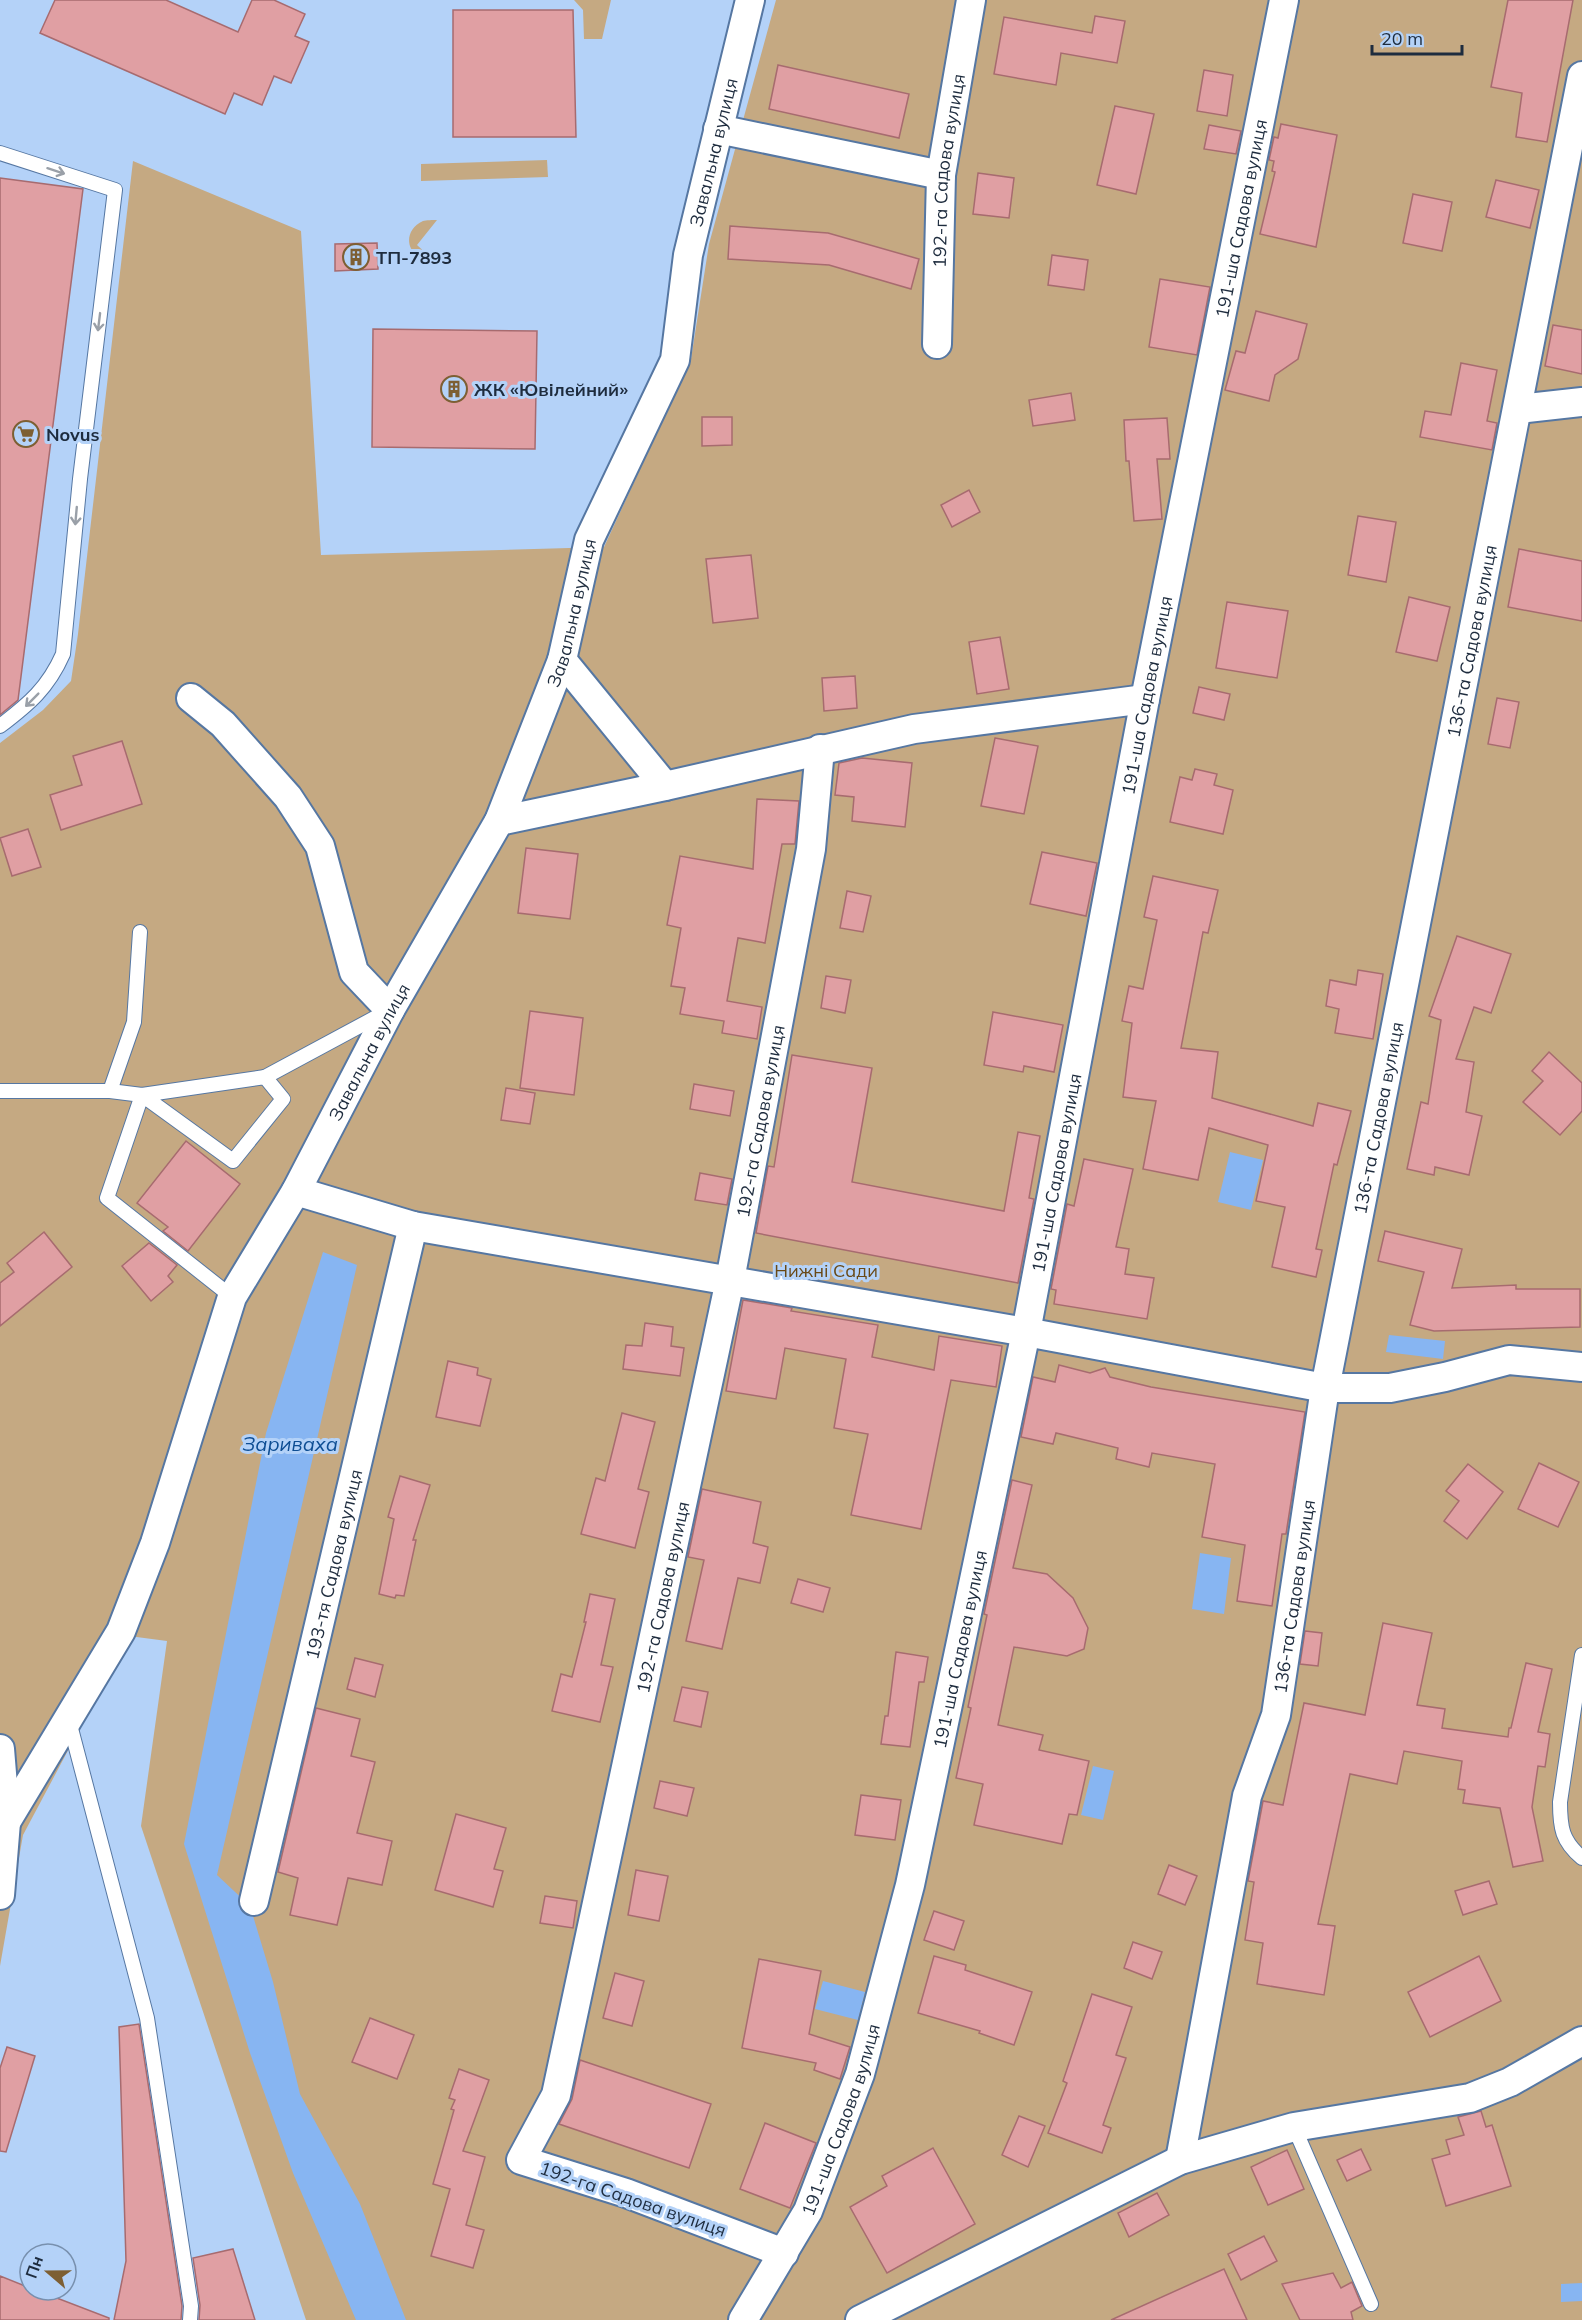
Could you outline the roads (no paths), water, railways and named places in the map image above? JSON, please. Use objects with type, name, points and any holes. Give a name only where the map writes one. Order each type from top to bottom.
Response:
[{"type":"street","name":"Завальна вулиця","points":[[6,1822],[121,1632],[155,1543],[232,1297],[296,1191],[390,1010],[499,821],[562,660],[589,540],[675,360],[688,255],[750,0]]},
{"type":"street","name":"192-га Садова вулиця","points":[[937,344],[941,175],[971,0]]},
{"type":"street","name":"191-ша Садова вулиця","points":[[743,2320],[808,2211],[860,2074],[910,1885],[1026,1332],[1145,699],[1284,0]]},
{"type":"street","name":"136-та Садова вулиця","points":[[1180,2160],[1246,1796],[1276,1715],[1325,1388],[1582,76]]},
{"type":"street","points":[[718,129],[941,175]]},
{"type":"street","points":[[1518,409],[1582,402]]},
{"type":"street","points":[[562,660],[665,786]]},
{"type":"street","points":[[191,698],[223,724],[288,797],[320,846],[354,972],[390,1010]]},
{"type":"street","points":[[499,821],[914,729],[1145,699]]},
{"type":"street","name":"192-га Садова вулиця","points":[[784,2253],[626,2193],[521,2160],[556,2095],[730,1280],[811,849],[820,749]]},
{"type":"street","points":[[296,1191],[413,1226],[1026,1332],[1325,1388],[1390,1388],[1445,1377],[1509,1360],[1582,1367]]},
{"type":"street","name":"193-тя Садова вулиця","points":[[254,1901],[413,1226]]},
{"type":"street","points":[[0,1749],[6,1822],[0,1895]]},
{"type":"street","points":[[860,2320],[1180,2160],[1294,2127],[1470,2098],[1510,2082],[1582,2041]]},
{"type":"lane","points":[[0,153],[115,190],[80,479],[63,654],[54,674],[33,701],[0,726]]},
{"type":"lane","points":[[110,1091],[134,1022],[140,932]]},
{"type":"lane","points":[[0,1091],[110,1091],[142,1095],[265,1077],[390,1010]]},
{"type":"lane","points":[[142,1095],[233,1161],[283,1099],[265,1077]]},
{"type":"lane","points":[[142,1095],[107,1198],[232,1297]]},
{"type":"lane","points":[[1582,1655],[1560,1802],[1560,1820],[1564,1838],[1582,1858]]},
{"type":"lane","points":[[68,1719],[147,2018],[191,2306],[190,2320]]},
{"type":"lane","points":[[1294,2127],[1371,2304]]},
{"type":"water","points":[[1230,1152],[1263,1160],[1251,1210],[1218,1202]]},
{"type":"water","name":"Зариваха","points":[[323,1252],[357,1265],[217,1875],[250,1906],[273,1982],[300,2094],[360,2204],[406,2320],[356,2320],[293,2173],[250,2053],[184,1844],[266,1433]]},
{"type":"water","points":[[1389,1335],[1445,1341],[1443,1359],[1386,1352]]},
{"type":"water","points":[[1200,1553],[1231,1558],[1224,1614],[1192,1609]]},
{"type":"water","points":[[1093,1766],[1114,1771],[1103,1820],[1081,1815]]},
{"type":"water","points":[[823,1981],[865,1992],[858,2020],[815,2009]]},
{"type":"water","points":[[1582,2283],[1582,2301],[1561,2302],[1561,2284]]},
{"type":"place","name":"ТП-7893","points":[[356,257]]},
{"type":"place","name":"ЖК «Ювілейний»","points":[[454,389]]},
{"type":"place","name":"Novus","points":[[26,434]]},
{"type":"park label","name":"Нижні Сади","points":[[826,1270]]}]
